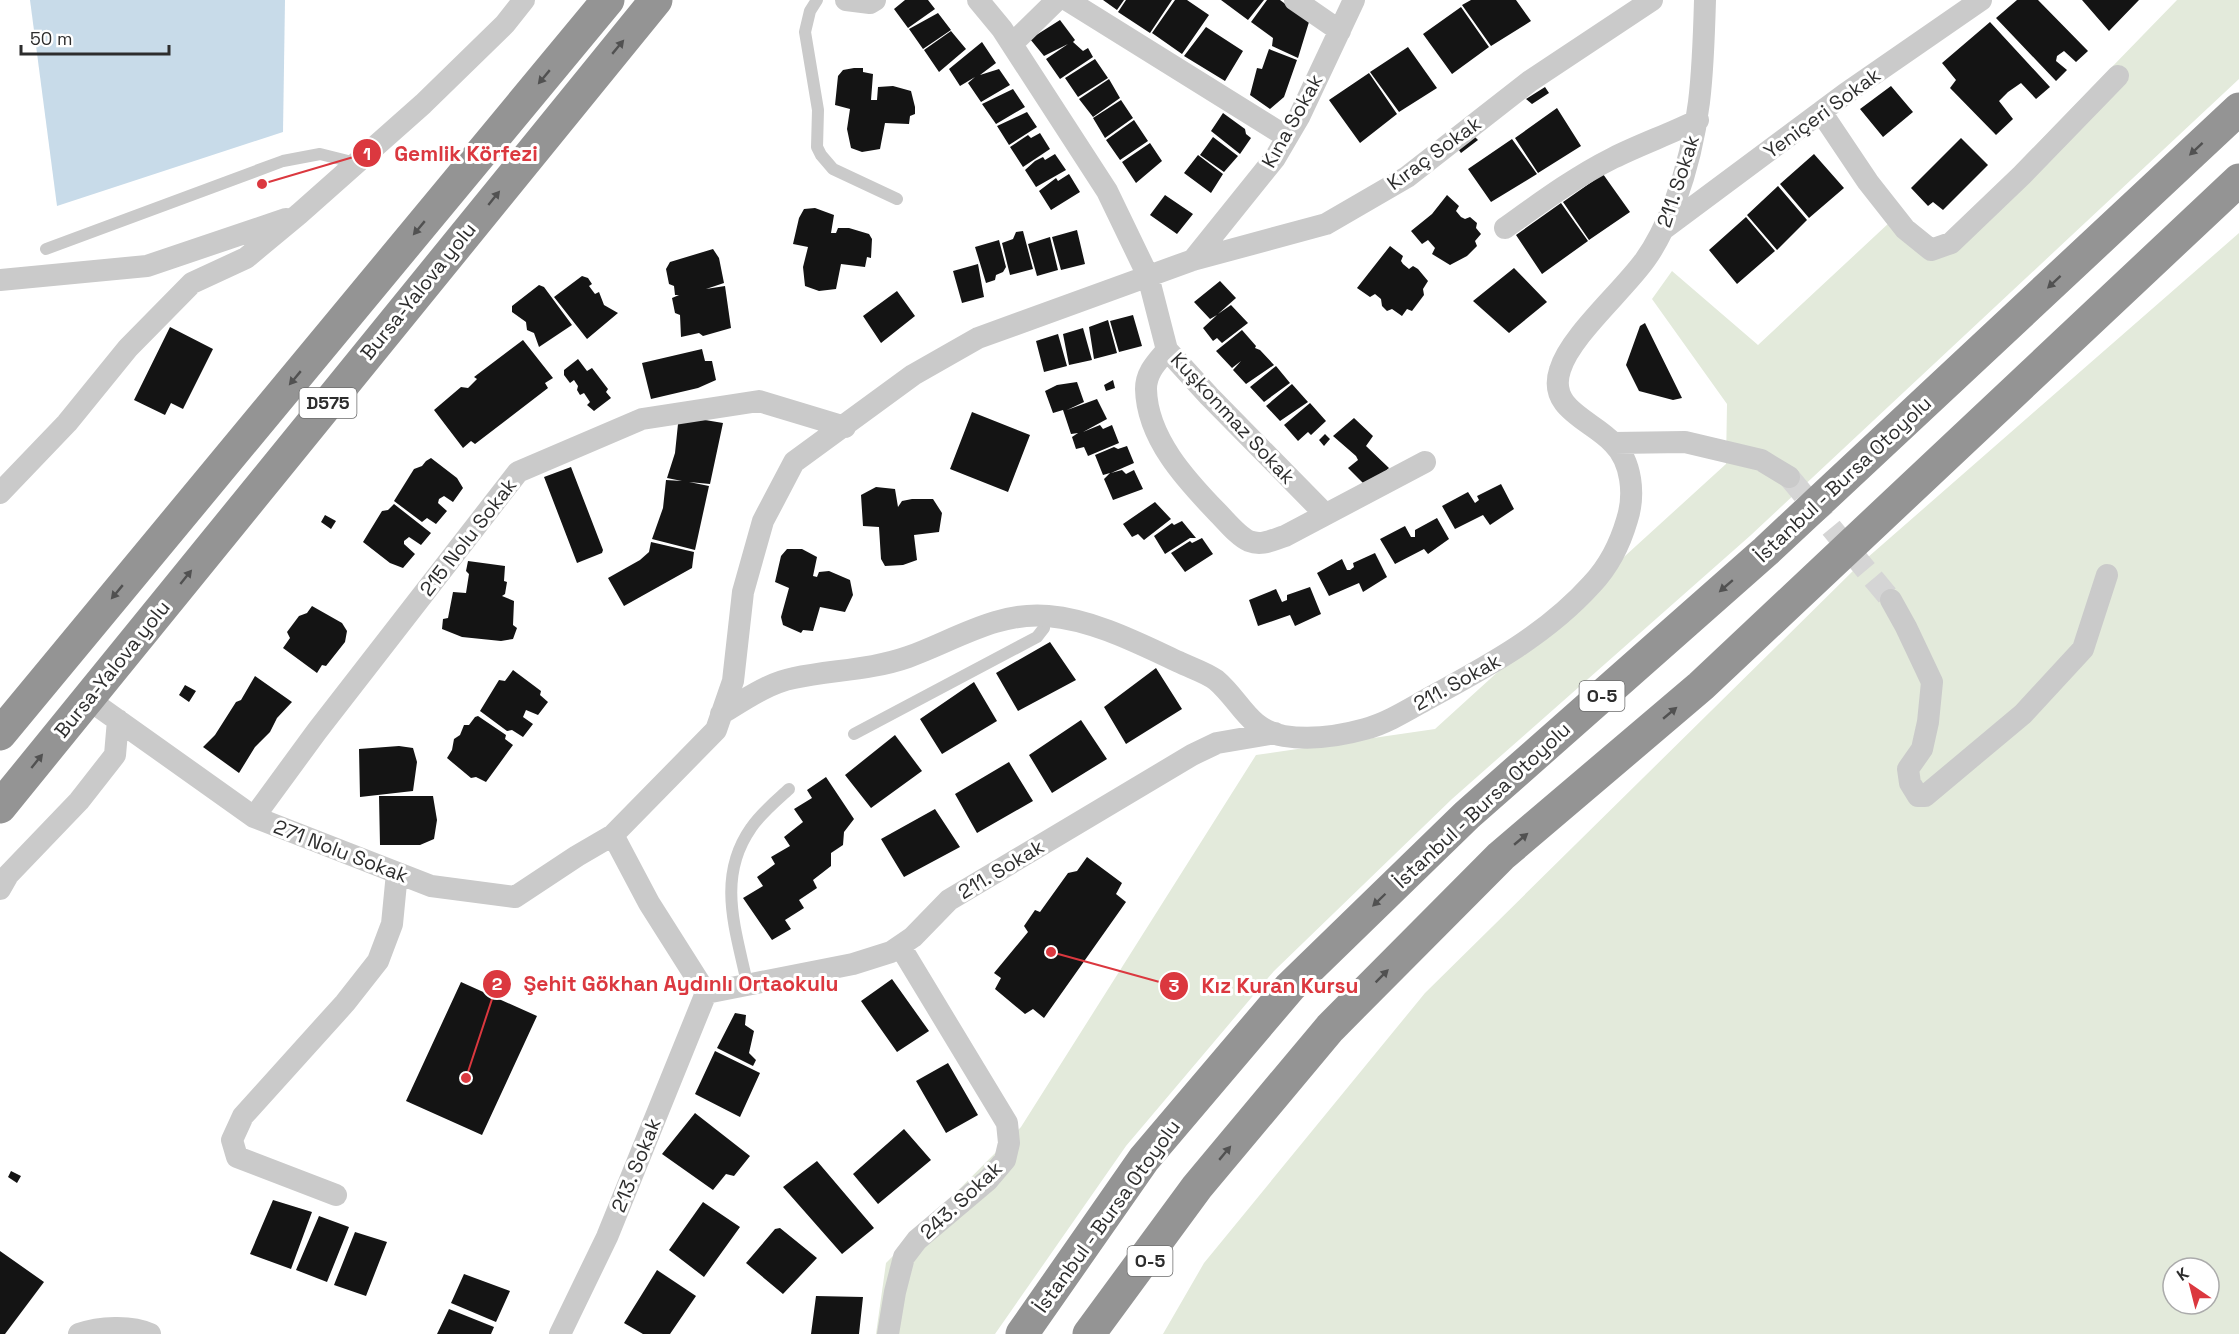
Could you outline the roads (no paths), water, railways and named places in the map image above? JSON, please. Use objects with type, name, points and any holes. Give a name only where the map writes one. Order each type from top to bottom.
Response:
[{"type":"highway","name":"Bursa-Yalova yolu","points":[[0,734],[608,0]]},
{"type":"highway","name":"Bursa-Yalova yolu","points":[[0,807],[656,0]]},
{"type":"highway","name":"İstanbul - Bursa Otoyolu","points":[[1022,1334],[1144,1159],[1290,987],[1467,815],[1766,551],[2239,109]]},
{"type":"highway","name":"O-5","points":[[1089,1334],[1197,1187],[1330,1028],[1501,856],[1701,686],[2239,180]]},
{"type":"highway","name":"O-5","points":[[1102,1334],[1197,1187]]},
{"type":"street","points":[[0,493],[67,423],[128,348],[192,283],[246,258],[299,214],[423,104],[505,24],[524,0]]},
{"type":"street","points":[[846,0],[870,3],[875,0]]},
{"type":"street","name":"Kuşkonmaz Sokak","points":[[978,0],[1012,44],[1107,191],[1148,276],[1167,350],[1325,514]]},
{"type":"street","points":[[1012,44],[1057,0]]},
{"type":"street","points":[[1067,0],[1287,137]]},
{"type":"street","points":[[1295,0],[1340,31]]},
{"type":"street","name":"Kına Sokak","points":[[1193,260],[1275,158],[1299,117],[1354,0]]},
{"type":"street","name":"Kıraç Sokak","points":[[845,426],[913,375],[978,338],[1193,260],[1326,224],[1407,177],[1530,81],[1652,0]]},
{"type":"street","name":"211. Sokak","points":[[706,993],[853,964],[891,952],[913,937],[949,900],[1192,755],[1217,743],[1275,733],[1283,736],[1320,737],[1368,729],[1504,657],[1537,634],[1594,583],[1616,552],[1629,517],[1632,488],[1625,462],[1614,443],[1584,422],[1562,402],[1557,382],[1558,374],[1578,338],[1646,259],[1665,228],[1683,180],[1698,120],[1704,62],[1705,0]]},
{"type":"street","name":"Yeniçeri Sokak","points":[[1665,228],[1821,112],[1981,0]]},
{"type":"street","points":[[1821,112],[1868,182],[1905,229],[1931,250],[1951,243],[2022,175],[2118,76]]},
{"type":"street","points":[[1505,228],[1569,183],[1614,157],[1664,137],[1698,120]]},
{"type":"street","points":[[0,280],[147,266],[299,214]]},
{"type":"street","points":[[1167,350],[1149,371],[1146,388],[1151,415],[1172,459],[1216,512],[1248,540],[1263,544],[1285,536],[1425,462]]},
{"type":"street","name":"215 Nolu Sokak","points":[[254,817],[317,731],[518,472],[642,419],[759,401],[845,426]]},
{"type":"street","name":"271 Nolu Sokak","points":[[88,699],[254,817],[431,886],[515,897],[613,835],[716,730],[733,681],[743,592],[763,521],[794,462],[845,426]]},
{"type":"street","points":[[1614,443],[1685,442],[1761,460],[1789,477]]},
{"type":"street","points":[[1891,600],[1932,682],[1929,722],[1922,749],[1908,769],[1910,783],[1918,796],[1925,796],[2023,714],[2083,649],[2107,575]]},
{"type":"street","points":[[721,714],[756,693],[791,678],[906,658],[970,631],[1007,619],[1045,615],[1076,621],[1127,638],[1214,679],[1259,728],[1275,733]]},
{"type":"street","points":[[0,889],[8,875],[80,801],[116,755],[118,720]]},
{"type":"street","points":[[613,835],[649,903],[706,993]]},
{"type":"street","points":[[336,1195],[237,1157],[232,1140],[243,1116],[345,1003],[378,961],[392,924],[398,873]]},
{"type":"street","name":"243. Sokak","points":[[888,1334],[904,1257],[917,1240],[988,1180],[1005,1160],[1009,1143],[1007,1123],[900,946]]},
{"type":"street","name":"213. Sokak","points":[[560,1334],[607,1237],[706,993]]},
{"type":"street","points":[[79,1334],[113,1328],[144,1331],[150,1334]]},
{"type":"lane","points":[[817,0],[810,11],[805,32],[818,110],[817,147],[833,169],[897,199]]},
{"type":"lane","points":[[46,249],[282,161],[320,154],[356,163]]},
{"type":"lane","points":[[854,734],[1032,640],[1044,628],[1045,615]]},
{"type":"lane","points":[[747,984],[730,897],[733,868],[737,854],[752,826],[789,789]]},
{"type":"water","points":[[30,0],[285,0],[283,132],[57,206]]},
{"type":"tunnel","points":[[1789,477],[1891,600]]},
{"type":"place","name":"Gemlik Körfezi","points":[[262,184]]},
{"type":"place","name":"Kız Kuran Kursu","points":[[1051,952]]},
{"type":"place","name":"Şehit Gökhan Aydınlı Ortaokulu","points":[[466,1078]]}]
